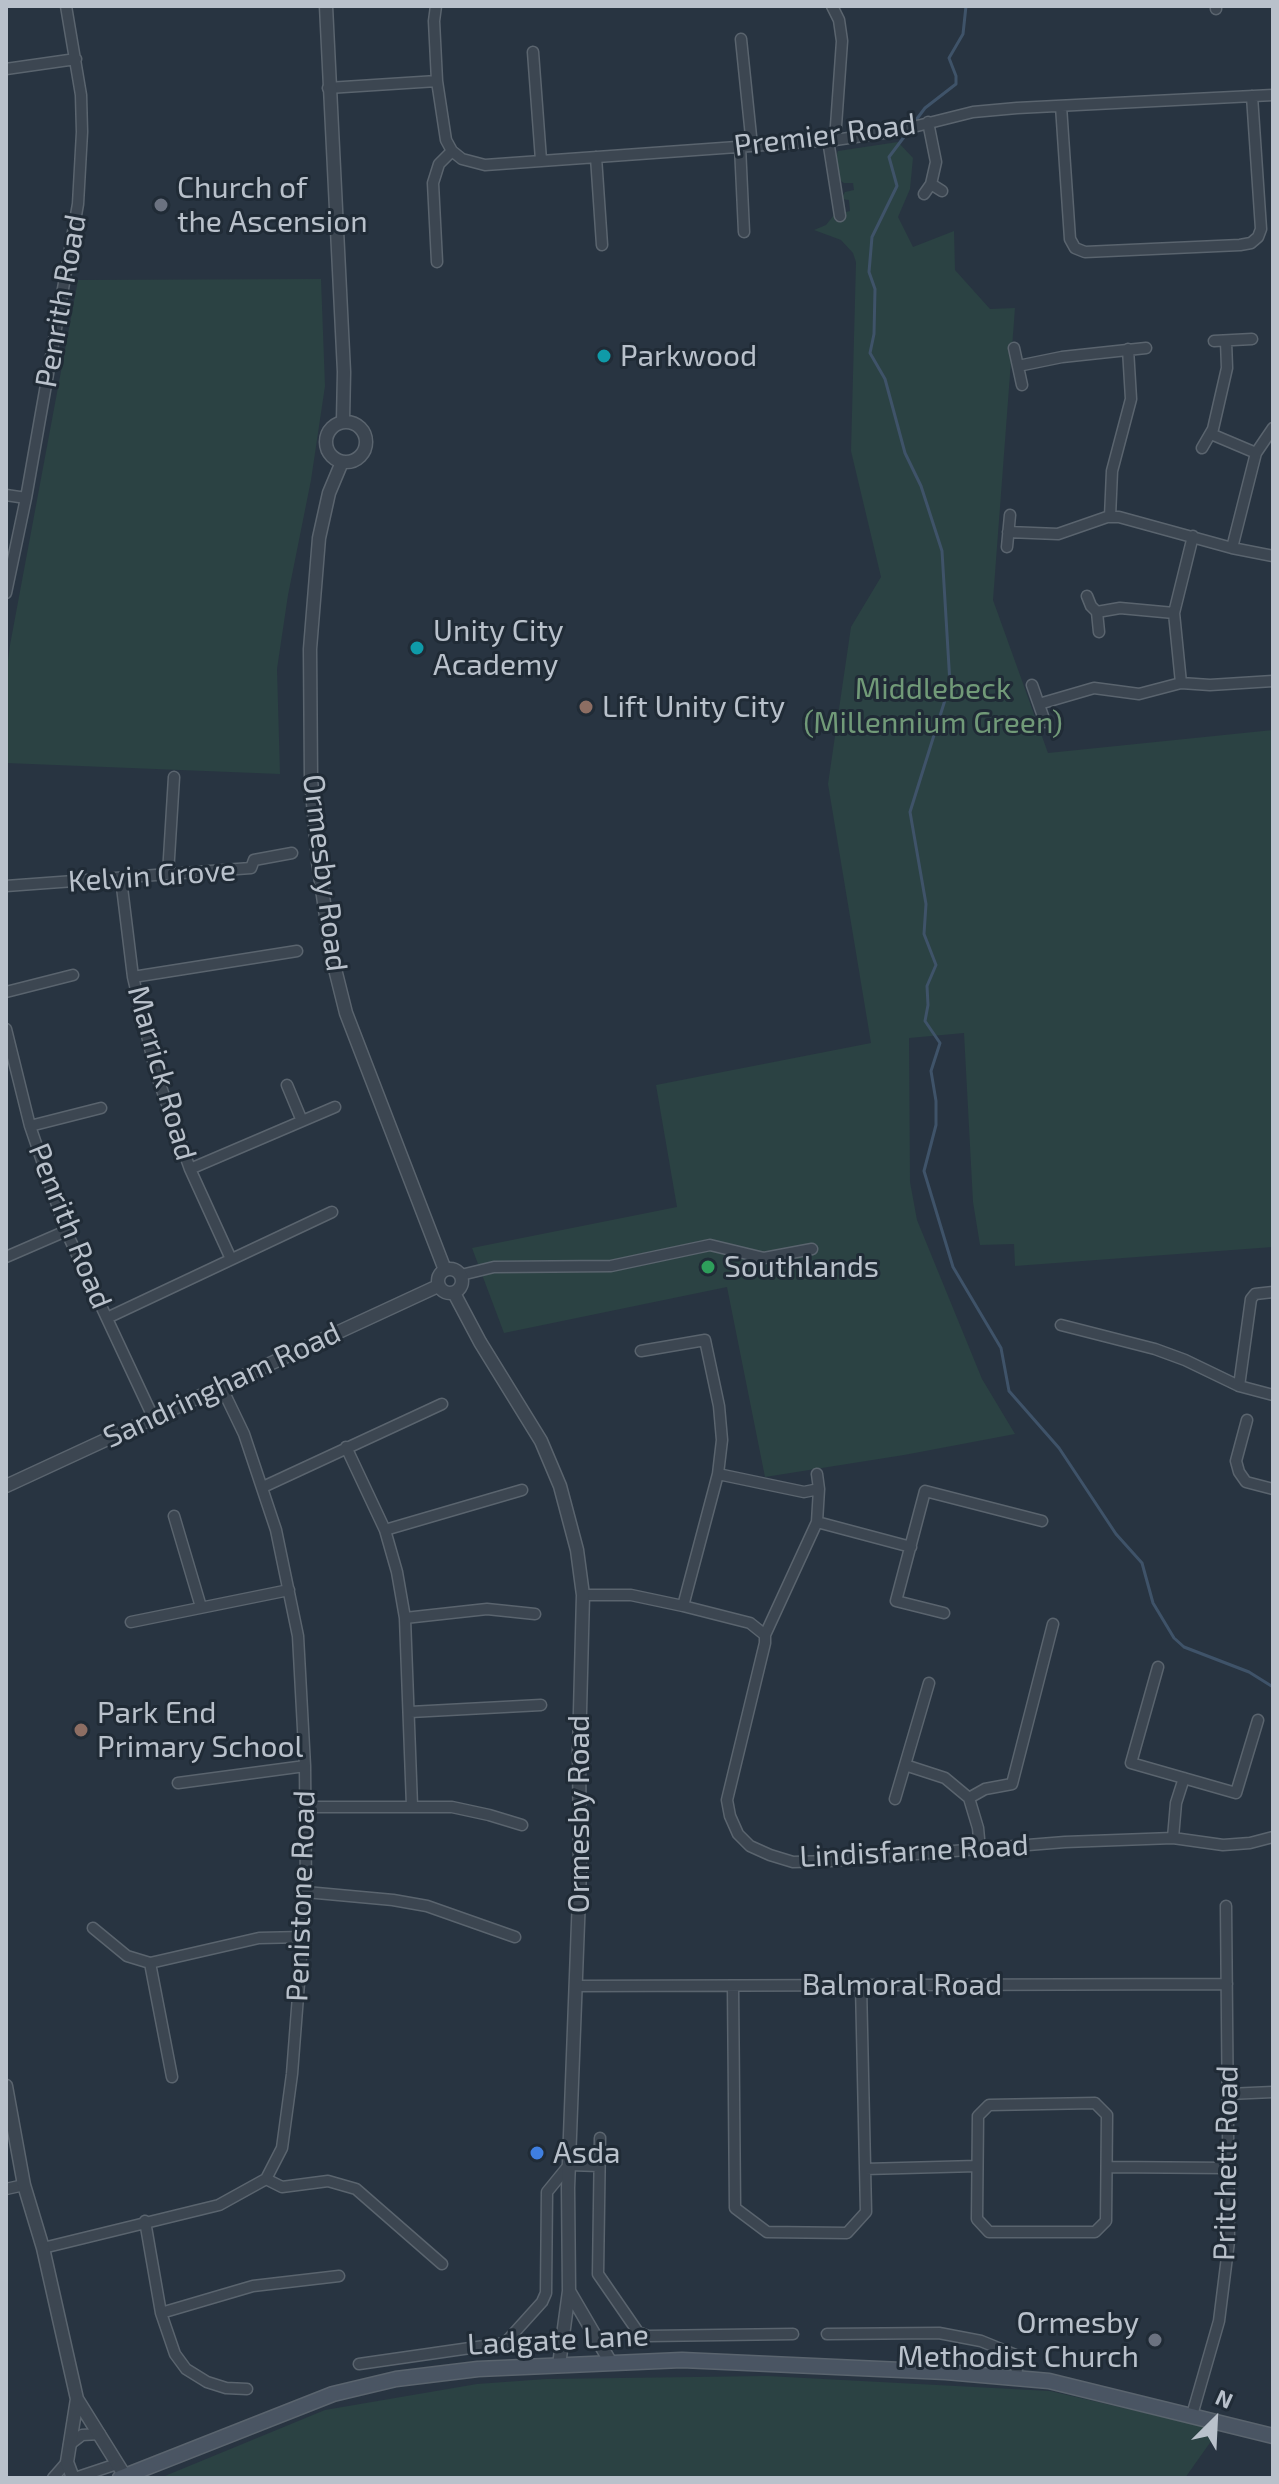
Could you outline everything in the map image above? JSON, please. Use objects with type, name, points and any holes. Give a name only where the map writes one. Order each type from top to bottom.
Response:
[{"type":"main road","name":"Ladgate Lane","points":[[121,2472],[333,2394],[396,2379],[478,2369],[682,2360],[946,2372],[1049,2381],[1273,2436]]},
{"type":"street","name":"Penrith Road","points":[[6,593],[78,204],[82,132],[76,59],[66,6]]},
{"type":"street","points":[[326,6],[344,372],[343,421]]},
{"type":"street","points":[[436,6],[437,81],[443,131],[452,151],[439,164],[433,183],[437,262]]},
{"type":"street","points":[[832,6],[839,20],[842,41],[832,140],[840,216]]},
{"type":"street","points":[[741,39],[746,146],[744,232]]},
{"type":"street","points":[[533,52],[541,160]]},
{"type":"street","points":[[6,69],[76,59]]},
{"type":"street","points":[[328,88],[437,81]]},
{"type":"street","name":"Premier Road","points":[[452,151],[474,164],[485,165],[832,140],[897,131],[973,112],[1273,95]]},
{"type":"street","points":[[1061,106],[1070,239],[1075,248],[1085,252],[1240,245],[1251,243],[1261,229],[1252,96]]},
{"type":"street","points":[[924,194],[931,184],[936,162],[925,123]]},
{"type":"street","points":[[596,157],[602,245]]},
{"type":"street","points":[[931,184],[942,191]]},
{"type":"street","points":[[1214,341],[1252,339]]},
{"type":"street","points":[[1202,448],[1211,434],[1227,368],[1226,341]]},
{"type":"street","points":[[1014,348],[1022,385]]},
{"type":"street","points":[[1018,366],[1062,357],[1146,348]]},
{"type":"street","points":[[1110,517],[1112,471],[1131,399],[1128,349]]},
{"type":"street","points":[[343,421],[352,422],[362,429],[368,445],[354,460],[342,462],[331,455],[326,443],[330,430],[343,421]]},
{"type":"street","points":[[1232,548],[1256,453],[1273,428]]},
{"type":"street","points":[[1211,434],[1256,453]]},
{"type":"street","name":"Ormesby Road","points":[[342,462],[329,493],[319,538],[310,649],[311,779],[318,862],[332,957],[346,1013],[445,1270]]},
{"type":"street","points":[[6,495],[26,498]]},
{"type":"street","points":[[1007,547],[1010,515]]},
{"type":"street","points":[[1008,532],[1058,534],[1110,517],[1273,556]]},
{"type":"street","points":[[1181,683],[1174,613],[1193,536]]},
{"type":"street","points":[[1087,596],[1097,612],[1099,632]]},
{"type":"street","points":[[1097,612],[1120,608],[1174,613]]},
{"type":"street","points":[[1039,704],[1094,688],[1139,694],[1181,683],[1210,685],[1273,681]]},
{"type":"street","points":[[1032,685],[1045,722]]},
{"type":"street","points":[[168,874],[174,777]]},
{"type":"street","name":"Kelvin Grove","points":[[6,886],[251,868],[254,860],[292,853]]},
{"type":"street","name":"Marrick Road","points":[[121,879],[133,977],[156,1073],[190,1169],[231,1259]]},
{"type":"street","points":[[133,977],[297,951]]},
{"type":"street","points":[[6,992],[73,975]]},
{"type":"street","name":"Penrith Road","points":[[6,1029],[10,1070],[66,1231],[153,1417]]},
{"type":"street","points":[[287,1085],[302,1121]]},
{"type":"street","points":[[190,1169],[302,1121],[318,1108],[335,1107]]},
{"type":"street","points":[[30,1126],[101,1108]]},
{"type":"street","points":[[107,1318],[332,1212]]},
{"type":"street","points":[[6,1257],[66,1231]]},
{"type":"street","points":[[461,1275],[494,1267],[611,1266],[710,1245],[764,1258],[812,1249]]},
{"type":"street","points":[[454,1269],[461,1275],[461,1286],[454,1293],[444,1292],[438,1286],[438,1276],[445,1270],[454,1269]]},
{"type":"street","name":"Sandringham Road","points":[[6,1486],[438,1286]]},
{"type":"street","points":[[1239,1386],[1251,1299],[1255,1294],[1273,1292]]},
{"type":"street","name":"Ormesby Road","points":[[454,1293],[480,1342],[541,1441],[555,1474],[577,1550],[583,1595],[577,1986],[569,2165],[569,2291],[559,2365]]},
{"type":"street","points":[[1061,1325],[1155,1349],[1239,1386],[1273,1395]]},
{"type":"street","points":[[641,1351],[705,1340],[719,1406],[722,1440],[718,1474],[683,1606]]},
{"type":"street","name":"Penistone Road","points":[[221,1386],[263,1487],[276,1530],[298,1636],[307,1807],[306,1892],[292,2074],[282,2148],[266,2179]]},
{"type":"street","points":[[263,1487],[442,1404]]},
{"type":"street","points":[[1247,1420],[1236,1461],[1239,1472],[1246,1482],[1273,1489]]},
{"type":"street","points":[[346,1447],[385,1530],[397,1572],[405,1618],[412,1806]]},
{"type":"street","points":[[718,1474],[804,1492],[819,1489]]},
{"type":"street","points":[[817,1474],[817,1522],[911,1547]]},
{"type":"street","points":[[385,1530],[522,1490]]},
{"type":"street","points":[[944,1613],[896,1601],[925,1491],[1042,1521]]},
{"type":"street","points":[[174,1516],[201,1607]]},
{"type":"street","name":"Lindisfarne Road","points":[[817,1522],[765,1635],[727,1800],[738,1834],[750,1846],[793,1862],[1065,1842],[1173,1838],[1223,1845],[1273,1837]]},
{"type":"street","points":[[131,1622],[289,1590]]},
{"type":"street","points":[[583,1595],[631,1595],[683,1606],[750,1623],[765,1635]]},
{"type":"street","points":[[405,1618],[487,1609],[535,1614]]},
{"type":"street","points":[[969,1798],[985,1789],[1012,1784],[1053,1624]]},
{"type":"street","points":[[1158,1667],[1131,1763],[1236,1793],[1258,1720]]},
{"type":"street","points":[[895,1799],[929,1683]]},
{"type":"street","points":[[410,1712],[541,1705]]},
{"type":"street","points":[[905,1765],[945,1778],[969,1798],[978,1828],[980,1849]]},
{"type":"street","points":[[178,1783],[305,1766]]},
{"type":"street","points":[[1173,1838],[1176,1803],[1184,1778]]},
{"type":"street","points":[[307,1807],[412,1806],[472,1811],[522,1825]]},
{"type":"street","points":[[306,1892],[427,1906],[515,1937]]},
{"type":"street","name":"Pritchett Road","points":[[1192,2415],[1219,2321],[1229,2241],[1226,1906]]},
{"type":"street","points":[[93,1928],[127,1956],[150,1963],[259,1938],[303,1937]]},
{"type":"street","points":[[150,1963],[172,2077]]},
{"type":"street","name":"Balmoral Road","points":[[577,1986],[1227,1984]]},
{"type":"street","points":[[733,1986],[735,2208],[767,2232],[847,2233],[866,2212],[861,1985]]},
{"type":"street","points":[[6,2086],[24,2185],[43,2248],[77,2399],[121,2472],[74,2478],[67,2462],[77,2399]]},
{"type":"street","points":[[1228,2094],[1273,2092]]},
{"type":"street","points":[[1095,2103],[1107,2115],[1106,2221],[1095,2232],[989,2232],[977,2219],[977,2166],[978,2116],[989,2105],[1095,2103]]},
{"type":"street","points":[[600,2138],[598,2274],[638,2332],[648,2336],[793,2334]]},
{"type":"street","points":[[359,2364],[505,2343],[542,2302],[546,2293],[547,2192],[569,2165],[599,2166]]},
{"type":"street","points":[[865,2169],[977,2166]]},
{"type":"street","points":[[1108,2167],[1227,2168]]},
{"type":"street","points":[[43,2248],[219,2205],[266,2179],[282,2187],[328,2181],[356,2189],[442,2264]]},
{"type":"street","points":[[6,2189],[24,2185]]},
{"type":"street","points":[[145,2221],[161,2313],[175,2354],[186,2369],[207,2382],[226,2388],[247,2389]]},
{"type":"street","points":[[161,2313],[253,2286],[339,2276]]},
{"type":"street","points":[[569,2291],[611,2363]]},
{"type":"street","points":[[827,2334],[939,2333],[981,2341],[1018,2356],[1016,2379]]},
{"type":"street","points":[[69,2445],[82,2435],[100,2434]]},
{"type":"street","points":[[53,2478],[67,2462]]},
{"type":"green space","name":"Middlebeck (Millennium Green)","points":[[898,142],[913,158],[910,189],[898,217],[913,247],[954,231],[955,270],[990,309],[1015,308],[993,600],[1048,753],[1273,730],[1273,1247],[1015,1266],[1014,1244],[980,1245],[973,1202],[964,1033],[909,1038],[910,1182],[917,1220],[982,1379],[1015,1434],[765,1477],[727,1287],[504,1333],[472,1248],[677,1207],[656,1085],[871,1043],[828,784],[851,627],[881,577],[851,451],[856,262],[853,253],[841,240],[814,230],[826,225],[834,215],[835,221],[843,220],[842,213],[850,211],[849,200],[841,199],[845,192],[854,190],[853,183],[838,179],[835,160],[838,151]]},
{"type":"green space","points":[[321,279],[325,386],[277,669],[280,774],[6,763],[6,676],[10,645],[78,280]]},
{"type":"green space","points":[[767,2376],[1050,2391],[1219,2430],[1185,2478],[160,2478],[325,2410],[477,2384],[546,2379]]},
{"type":"waterway","points":[[913,124],[925,108],[956,84],[949,58],[963,34],[966,6]]},
{"type":"waterway","points":[[907,133],[889,157],[897,186],[872,237],[869,272],[875,289],[874,334],[870,353],[885,379],[905,453],[921,486],[942,551],[950,684],[910,812],[926,904],[924,934],[936,965],[927,986],[925,1021],[940,1043],[931,1071],[936,1125],[924,1171],[953,1267],[1001,1348],[1009,1391],[1059,1448],[1116,1534],[1142,1563],[1153,1603],[1174,1638],[1184,1647],[1249,1672],[1273,1687]]},
{"type":"place","name":"Church of the Ascension","points":[[161,205]]},
{"type":"place","name":"Parkwood","points":[[604,356]]},
{"type":"place","name":"Unity City Academy","points":[[417,648]]},
{"type":"place","name":"Lift Unity City","points":[[586,707]]},
{"type":"place","name":"Southlands","points":[[708,1267]]},
{"type":"place","name":"Park End Primary School","points":[[81,1730]]},
{"type":"place","name":"Asda","points":[[537,2153]]},
{"type":"place","name":"Ormesby Methodist Church","points":[[1155,2340]]}]
